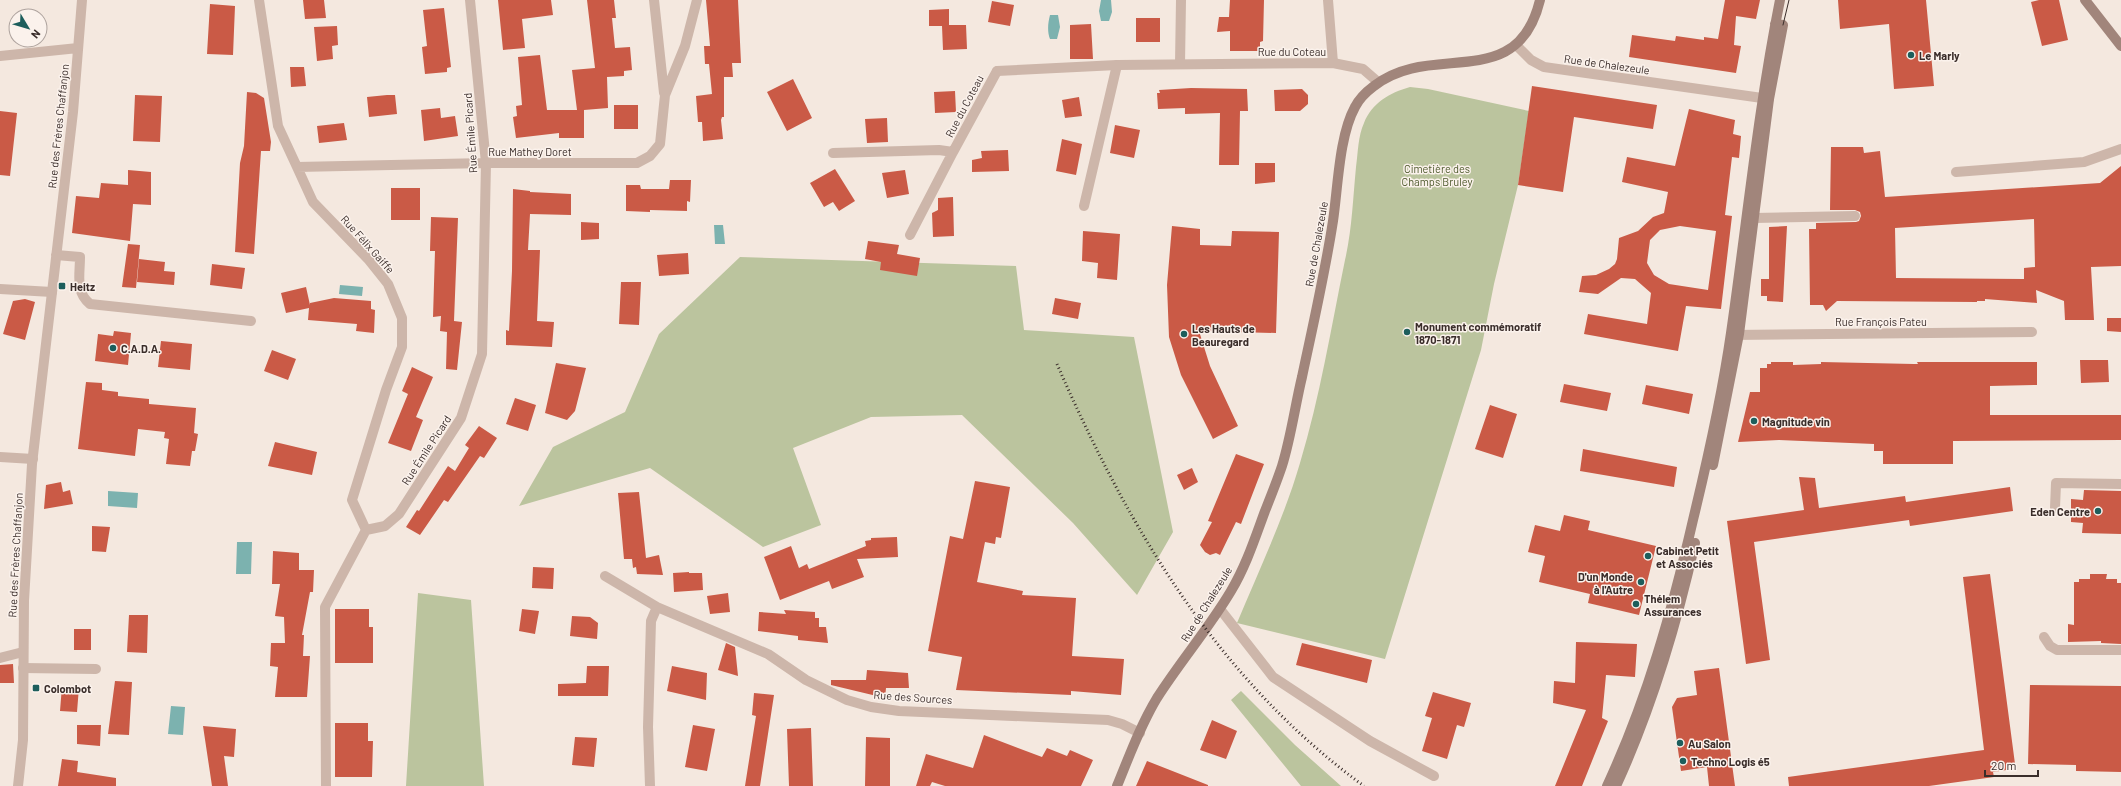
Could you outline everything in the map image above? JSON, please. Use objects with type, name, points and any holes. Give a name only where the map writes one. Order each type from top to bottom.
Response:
[{"type":"street","name":"Rue des Frères Chaffanjon","points":[[18,786],[23,740],[24,601],[33,459],[56,255],[82,0]]},
{"type":"street","name":"Rue Félix Gaiffe","points":[[259,0],[278,126],[312,202],[368,259],[388,284],[402,318],[402,347],[386,390],[352,500],[366,530]]},
{"type":"street","name":"Rue Émile Picard","points":[[366,530],[385,526],[399,514],[461,418],[482,354],[486,163],[470,0]]},
{"type":"street","points":[[654,0],[665,95]]},
{"type":"street","points":[[665,95],[684,46],[697,0]]},
{"type":"street","points":[[1180,64],[1181,0]]},
{"type":"street","name":"Rue du Coteau","points":[[1328,0],[1333,63]]},
{"type":"street","points":[[1516,45],[1532,23],[1540,0]]},
{"type":"street","points":[[1607,786],[1634,724],[1654,668],[1678,585],[1708,458],[1735,335],[1765,99],[1779,24],[1780,0]]},
{"type":"street","points":[[2085,0],[2121,46]]},
{"type":"street","name":"Rue de Chalezeule","points":[[1117,786],[1140,733],[1158,698],[1220,609],[1241,572],[1282,465],[1331,231],[1348,123],[1355,106],[1366,92],[1378,82],[1392,74],[1414,66],[1484,60],[1498,56],[1516,45],[1532,60],[1544,67],[1765,99]]},
{"type":"street","points":[[0,56],[78,48]]},
{"type":"street","name":"Rue du Coteau","points":[[834,153],[939,150],[953,152],[997,71],[1180,64],[1333,63],[1362,69],[1378,82]]},
{"type":"street","points":[[1084,206],[1117,66]]},
{"type":"street","name":"Rue Mathey Doret","points":[[297,167],[486,163],[637,163],[650,156],[660,144],[665,95]]},
{"type":"street","points":[[1616,786],[1644,720],[1676,622],[1715,458],[1754,218],[1765,99]]},
{"type":"street","points":[[1956,172],[2084,162],[2121,149]]},
{"type":"street","points":[[910,235],[953,152]]},
{"type":"street","points":[[1754,218],[1855,216]]},
{"type":"street","points":[[56,255],[80,257],[79,290],[82,298],[90,304],[251,321]]},
{"type":"street","points":[[0,289],[52,292]]},
{"type":"street","name":"Rue François Pateu","points":[[1735,335],[2032,332]]},
{"type":"street","points":[[0,457],[33,459]]},
{"type":"street","points":[[2055,508],[2056,483],[2121,484]]},
{"type":"street","points":[[326,786],[325,607],[366,530]]},
{"type":"street","name":"Rue des Sources","points":[[605,576],[657,607],[768,654],[806,680],[847,700],[871,707],[900,710],[1108,720],[1140,733]]},
{"type":"street","points":[[650,786],[648,727],[651,621],[657,607]]},
{"type":"street","points":[[1220,609],[1273,677],[1370,741],[1434,776]]},
{"type":"street","points":[[2044,637],[2050,646],[2057,650],[2121,650]]},
{"type":"street","points":[[0,658],[23,652]]},
{"type":"street","points":[[23,668],[96,669]]},
{"type":"green space","name":"Cimetière des Champs Bruley","points":[[1410,87],[1428,89],[1529,111],[1518,185],[1494,284],[1481,350],[1385,659],[1237,623],[1271,544],[1294,483],[1314,413],[1351,226],[1360,133],[1367,116],[1377,104],[1395,92]]},
{"type":"green space","points":[[740,257],[1016,266],[1024,330],[1134,337],[1173,532],[1137,595],[1073,523],[962,415],[871,417],[793,448],[821,525],[763,547],[650,468],[519,506],[553,447],[625,412],[659,334]]},
{"type":"green space","points":[[418,593],[471,600],[484,786],[406,786]]},
{"type":"green space","points":[[1241,691],[1295,745],[1341,786],[1301,786],[1231,700]]},
{"type":"water","points":[[1101,0],[1111,0],[1112,12],[1109,21],[1101,21],[1099,11]]},
{"type":"water","points":[[1050,15],[1058,15],[1060,27],[1057,39],[1050,39],[1049,36],[1048,27]]},
{"type":"water","points":[[714,225],[723,225],[725,244],[715,244]]},
{"type":"water","points":[[340,285],[363,287],[362,296],[339,294]]},
{"type":"water","points":[[108,491],[138,493],[137,508],[108,506]]},
{"type":"water","points":[[237,542],[252,542],[251,574],[236,574]]},
{"type":"water","points":[[171,706],[185,707],[183,735],[168,734]]},
{"type":"building","points":[[303,0],[324,0],[326,18],[305,19]]},
{"type":"building","points":[[498,0],[551,0],[553,15],[522,19],[525,48],[503,50]]},
{"type":"building","points":[[587,0],[614,0],[616,18],[612,18],[615,48],[630,47],[632,70],[624,71],[624,76],[607,77],[608,108],[584,110],[584,138],[559,138],[559,133],[516,138],[513,117],[517,116],[516,106],[522,105],[518,57],[540,55],[547,110],[577,110],[572,70],[595,68]]},
{"type":"building","points":[[706,0],[738,0],[741,63],[732,63],[733,77],[724,77],[724,117],[722,117],[721,120],[723,139],[703,141],[702,122],[698,122],[696,96],[712,94],[709,64],[705,64],[704,46],[710,46]]},
{"type":"building","points":[[1230,0],[1264,0],[1263,41],[1260,42],[1260,51],[1230,51],[1230,31],[1217,32],[1219,17],[1229,17]]},
{"type":"building","points":[[1725,0],[1760,0],[1756,19],[1736,16],[1734,45],[1741,46],[1736,73],[1629,57],[1632,35],[1675,41],[1676,36],[1704,40],[1704,37],[1718,39]]},
{"type":"building","name":"Le Marly","points":[[1838,0],[1926,0],[1934,86],[1894,89],[1889,24],[1840,29]]},
{"type":"building","points":[[2039,0],[2059,0],[2068,40],[2042,46],[2031,2]]},
{"type":"building","points":[[992,1],[1014,5],[1010,26],[988,22]]},
{"type":"building","points":[[210,4],[235,6],[233,55],[207,54]]},
{"type":"building","points":[[444,8],[451,67],[447,68],[447,72],[425,74],[422,47],[427,46],[423,10]]},
{"type":"building","points":[[949,9],[949,25],[966,25],[967,49],[943,50],[942,26],[929,26],[929,10]]},
{"type":"building","points":[[1136,18],[1160,18],[1160,42],[1136,42]]},
{"type":"building","points":[[1091,24],[1093,59],[1070,59],[1070,25]]},
{"type":"building","points":[[337,26],[338,45],[332,46],[333,59],[317,61],[314,27]]},
{"type":"building","points":[[290,67],[304,67],[306,86],[291,87]]},
{"type":"building","points":[[793,79],[812,118],[787,131],[767,92]]},
{"type":"building","points":[[1532,86],[1657,105],[1653,129],[1574,117],[1563,192],[1518,185]]},
{"type":"building","points":[[1191,88],[1247,89],[1248,111],[1240,111],[1239,165],[1219,165],[1220,113],[1185,114],[1185,108],[1158,109],[1157,93],[1160,93],[1159,90]]},
{"type":"building","points":[[1302,89],[1308,95],[1308,104],[1300,111],[1275,111],[1274,90]]},
{"type":"building","points":[[955,91],[956,112],[935,113],[934,92]]},
{"type":"building","points":[[247,92],[256,93],[264,98],[271,142],[270,151],[261,151],[254,254],[235,252],[240,163],[244,146]]},
{"type":"building","points":[[135,95],[162,96],[160,142],[133,141]]},
{"type":"building","points":[[395,95],[397,114],[369,117],[367,97]]},
{"type":"building","points":[[1079,97],[1082,116],[1065,118],[1062,100]]},
{"type":"building","points":[[614,105],[638,105],[638,129],[614,129]]},
{"type":"building","points":[[440,108],[441,118],[455,116],[458,136],[424,141],[421,110]]},
{"type":"building","points":[[1689,109],[1735,120],[1733,134],[1741,136],[1739,158],[1732,157],[1725,215],[1732,216],[1721,309],[1686,306],[1678,351],[1584,334],[1588,314],[1647,324],[1651,293],[1635,279],[1621,278],[1598,294],[1579,292],[1582,276],[1596,275],[1609,269],[1615,264],[1617,259],[1619,238],[1638,231],[1653,217],[1664,213],[1668,192],[1622,182],[1627,157],[1675,166]],"holes":[[[1680,226],[1716,231],[1708,290],[1669,284],[1654,275],[1647,263],[1650,240],[1660,230]]]},
{"type":"building","points":[[0,111],[17,113],[10,176],[0,175]]},
{"type":"building","points":[[887,118],[888,142],[867,143],[865,119]]},
{"type":"building","points":[[344,123],[347,140],[319,143],[317,126]]},
{"type":"building","points":[[1115,125],[1140,130],[1134,158],[1110,153]]},
{"type":"building","points":[[1062,139],[1082,144],[1076,175],[1056,171]]},
{"type":"building","points":[[1831,147],[1863,147],[1864,153],[1880,151],[1885,197],[2100,183],[2121,166],[2121,266],[2091,267],[2094,320],[2065,320],[2064,301],[2036,290],[2037,303],[1985,299],[1985,301],[1977,302],[1837,301],[1826,311],[1823,305],[1810,305],[1809,229],[1816,229],[1816,223],[1856,222],[1859,221],[1861,216],[1860,212],[1855,210],[1830,210]],"holes":[[[2034,219],[2035,267],[2024,268],[2024,279],[1896,278],[1895,228]]]},
{"type":"building","points":[[1008,150],[1009,171],[972,172],[972,160],[982,158],[981,151]]},
{"type":"building","points":[[1255,163],[1275,163],[1275,182],[1255,184]]},
{"type":"building","points":[[835,169],[855,201],[839,211],[833,202],[824,207],[810,183]]},
{"type":"building","points":[[128,170],[151,172],[151,205],[133,204],[130,241],[72,233],[76,196],[99,198],[101,183],[128,185]]},
{"type":"building","points":[[905,170],[909,194],[887,198],[882,173]]},
{"type":"building","points":[[670,180],[691,180],[690,202],[687,201],[687,211],[626,211],[626,185],[640,185],[641,189],[669,189]]},
{"type":"building","points":[[391,188],[420,188],[420,220],[391,220]]},
{"type":"building","points":[[513,189],[530,192],[571,194],[571,215],[530,214],[528,250],[540,250],[537,321],[554,322],[552,347],[506,345],[506,330],[509,331],[512,271]]},
{"type":"building","points":[[953,197],[954,236],[933,237],[932,213],[938,210],[938,198]]},
{"type":"building","points":[[431,217],[458,218],[454,321],[462,322],[457,370],[446,369],[447,332],[440,331],[441,316],[433,317],[435,251],[430,251]]},
{"type":"building","points":[[581,222],[599,223],[599,239],[581,240]]},
{"type":"building","points":[[1172,226],[1200,229],[1200,245],[1231,246],[1232,231],[1279,232],[1276,333],[1199,331],[1210,366],[1238,426],[1213,439],[1181,375],[1169,337],[1167,285]]},
{"type":"building","points":[[1787,226],[1783,302],[1767,301],[1767,296],[1761,296],[1761,279],[1769,279],[1769,227]]},
{"type":"building","points":[[1083,231],[1120,234],[1117,280],[1097,278],[1098,263],[1082,261]]},
{"type":"building","points":[[868,241],[899,245],[897,254],[920,258],[917,276],[880,270],[881,262],[865,259]]},
{"type":"building","points":[[128,244],[140,245],[136,288],[122,287]]},
{"type":"building","points":[[688,253],[689,274],[659,276],[657,255]]},
{"type":"building","points":[[139,259],[165,262],[164,271],[175,272],[174,285],[137,282]]},
{"type":"building","points":[[212,264],[245,268],[242,289],[210,285]]},
{"type":"building","points":[[621,282],[641,282],[639,325],[619,324]]},
{"type":"building","points":[[306,287],[310,305],[310,303],[334,298],[371,301],[371,309],[375,310],[374,333],[356,331],[357,324],[308,320],[309,308],[286,313],[281,293]]},
{"type":"building","points":[[1055,298],[1081,303],[1078,319],[1052,314]]},
{"type":"building","points":[[25,299],[35,302],[25,340],[3,334],[13,301]]},
{"type":"building","points":[[2107,318],[2121,318],[2121,332],[2107,331]]},
{"type":"building","name":"C.A.D.A.","points":[[114,331],[131,333],[128,365],[95,361],[98,334],[113,336]]},
{"type":"building","points":[[161,341],[192,344],[190,370],[158,367]]},
{"type":"building","points":[[272,350],[296,359],[288,380],[264,371]]},
{"type":"building","points":[[2080,360],[2108,360],[2109,382],[2081,383]]},
{"type":"building","points":[[1771,362],[1793,362],[1793,365],[1821,364],[1821,362],[1918,364],[1917,362],[2037,362],[2037,385],[1990,386],[1990,415],[2121,415],[2121,440],[1953,441],[1953,464],[1883,464],[1883,451],[1874,451],[1874,444],[1779,440],[1738,442],[1750,392],[1760,392],[1760,368],[1767,368],[1767,364],[1771,364]]},
{"type":"building","points":[[556,363],[586,368],[575,411],[567,420],[545,413]]},
{"type":"building","points":[[412,367],[433,377],[416,417],[423,420],[411,451],[388,443],[408,394],[402,391]]},
{"type":"building","points":[[86,382],[102,383],[102,390],[118,392],[118,396],[149,399],[149,404],[196,408],[194,433],[198,434],[195,451],[192,451],[190,466],[166,464],[169,439],[164,438],[165,432],[138,429],[135,456],[78,449]]},
{"type":"building","points":[[1564,384],[1611,393],[1607,411],[1560,402]]},
{"type":"building","points":[[1646,385],[1693,394],[1689,414],[1642,404]]},
{"type":"building","points":[[515,398],[536,405],[528,431],[506,424]]},
{"type":"building","points":[[1490,405],[1517,414],[1503,458],[1475,449]]},
{"type":"building","points":[[479,426],[497,438],[484,458],[480,456],[448,502],[444,500],[420,535],[406,527],[417,510],[419,511],[448,466],[455,471],[469,448],[465,445]]},
{"type":"building","points":[[275,442],[317,452],[312,475],[268,466]]},
{"type":"building","points":[[1583,449],[1677,467],[1674,487],[1580,471]]},
{"type":"building","points":[[1236,454],[1264,464],[1241,524],[1236,522],[1220,555],[1216,553],[1210,555],[1205,552],[1200,545],[1212,522],[1208,521]]},
{"type":"building","points":[[1192,468],[1198,482],[1184,490],[1177,475]]},
{"type":"building","points":[[1799,477],[1815,478],[1819,508],[1905,496],[1906,502],[2010,487],[2013,511],[1910,526],[1909,520],[1754,542],[1770,660],[1746,664],[1727,521],[1804,510]]},
{"type":"building","points":[[975,481],[1010,487],[1001,538],[996,537],[995,544],[985,542],[977,582],[1023,591],[1022,595],[1076,598],[1072,656],[1124,659],[1121,695],[1071,691],[1071,695],[956,690],[962,657],[928,651],[950,536],[963,539]]},
{"type":"building","points":[[61,482],[63,492],[70,490],[73,504],[44,509],[46,485]]},
{"type":"building","name":"Eden Centre","points":[[2084,490],[2121,491],[2121,534],[2082,533],[2083,523],[2071,522],[2071,499],[2083,500]]},
{"type":"building","points":[[639,492],[646,558],[659,555],[663,575],[637,574],[636,567],[633,568],[632,559],[624,559],[618,493]]},
{"type":"building","points":[[1564,515],[1590,521],[1588,530],[1656,546],[1639,615],[1588,603],[1590,594],[1539,582],[1545,556],[1528,552],[1535,525],[1560,531]]},
{"type":"building","points":[[92,526],[110,527],[106,552],[92,551]]},
{"type":"building","points":[[897,537],[898,557],[857,559],[864,577],[832,589],[829,581],[780,600],[764,557],[791,546],[799,568],[807,564],[809,569],[866,546],[865,541],[871,540],[871,538]]},
{"type":"building","points":[[273,551],[299,553],[299,570],[314,570],[313,592],[310,592],[302,635],[304,635],[303,656],[310,656],[307,697],[275,697],[278,667],[270,666],[271,643],[285,643],[284,617],[275,616],[280,584],[272,584]]},
{"type":"building","points":[[533,567],[554,568],[553,589],[532,588]]},
{"type":"building","points":[[673,573],[702,573],[703,590],[674,592]]},
{"type":"building","points":[[1990,574],[2015,764],[2013,769],[1993,772],[1994,777],[1929,786],[1789,786],[1788,777],[1984,750],[1963,577]]},
{"type":"building","points":[[2090,574],[2107,574],[2106,579],[2117,579],[2117,583],[2121,583],[2121,644],[2101,643],[2101,641],[2068,642],[2068,624],[2074,625],[2074,582],[2079,582],[2079,579],[2090,579]]},
{"type":"building","points":[[728,593],[730,612],[710,614],[707,596]]},
{"type":"building","points":[[335,609],[369,609],[369,627],[373,627],[373,663],[335,663]]},
{"type":"building","points":[[522,609],[539,611],[535,634],[519,631]]},
{"type":"building","points":[[784,610],[815,612],[815,618],[819,618],[819,627],[826,627],[828,643],[798,640],[798,636],[758,631],[759,612],[786,614]]},
{"type":"building","points":[[129,615],[148,615],[147,653],[127,652]]},
{"type":"building","points":[[572,616],[590,617],[598,623],[597,639],[570,636]]},
{"type":"building","points":[[74,629],[91,629],[91,650],[74,650]]},
{"type":"building","points":[[1576,642],[1637,644],[1635,677],[1606,675],[1602,718],[1608,721],[1582,786],[1555,786],[1586,710],[1553,703],[1554,681],[1575,683]]},
{"type":"building","points":[[726,643],[735,647],[738,676],[718,670]]},
{"type":"building","points":[[1302,643],[1372,660],[1367,683],[1296,665]]},
{"type":"building","points":[[13,664],[14,683],[0,683],[0,665]]},
{"type":"building","points":[[587,666],[609,666],[608,696],[558,696],[558,684],[586,683]]},
{"type":"building","points":[[672,666],[707,673],[706,700],[667,691]]},
{"type":"building","points":[[1719,668],[1735,786],[1709,786],[1707,767],[1681,771],[1672,707],[1677,698],[1697,695],[1694,671]]},
{"type":"building","points":[[867,670],[908,673],[909,688],[886,688],[885,698],[831,685],[831,680],[866,680]]},
{"type":"building","points":[[115,681],[132,682],[129,735],[108,734]]},
{"type":"building","points":[[2030,685],[2121,686],[2121,772],[2076,771],[2076,765],[2028,764]]},
{"type":"building","points":[[62,686],[79,687],[77,712],[60,711]]},
{"type":"building","points":[[1433,692],[1471,703],[1464,727],[1457,725],[1447,759],[1422,751],[1432,718],[1425,716]]},
{"type":"building","points":[[754,693],[774,695],[760,786],[745,786],[756,716],[752,715]]},
{"type":"building","points":[[1212,720],[1237,731],[1226,759],[1200,750]]},
{"type":"building","points":[[335,723],[368,723],[368,741],[373,741],[372,777],[335,777]]},
{"type":"building","points":[[77,725],[101,725],[100,746],[77,744]]},
{"type":"building","points":[[693,725],[715,729],[707,771],[685,767]]},
{"type":"building","points":[[203,726],[236,729],[234,757],[224,756],[228,786],[212,786]]},
{"type":"building","points":[[811,728],[813,786],[789,786],[787,729]]},
{"type":"building","points":[[984,735],[1042,757],[1047,748],[1067,756],[1070,750],[1093,760],[1081,786],[945,786],[932,782],[930,786],[916,786],[926,754],[973,768]]},
{"type":"building","points":[[575,737],[597,738],[594,767],[572,765]]},
{"type":"building","points":[[866,737],[890,738],[890,786],[865,786]]},
{"type":"building","points":[[62,759],[78,761],[77,772],[116,778],[116,786],[58,786]]},
{"type":"building","points":[[1147,761],[1208,785],[1208,786],[1136,786]]},
{"type":"tram line","points":[[1783,25],[1789,0]]},
{"type":"railway","points":[[1057,364],[1114,484],[1147,541],[1182,596],[1221,649],[1264,698],[1312,744],[1364,786]]},
{"type":"place","name":"Le Marly","points":[[1911,55]]},
{"type":"place","name":"Heitz","points":[[62,286]]},
{"type":"place","name":"Monument commémoratif 1870-1871","points":[[1407,332]]},
{"type":"place","name":"Les Hauts de Beauregard","points":[[1184,334]]},
{"type":"place","name":"C.A.D.A.","points":[[113,348]]},
{"type":"place","name":"Magnitude vin","points":[[1754,421]]},
{"type":"place","name":"Eden Centre","points":[[2098,511]]},
{"type":"place","name":"Cabinet Petit et Associés","points":[[1648,556]]},
{"type":"place","name":"D'un Monde à l'Autre","points":[[1641,582]]},
{"type":"place","name":"Thélem Assurances","points":[[1636,604]]},
{"type":"place","name":"Colombot","points":[[36,688]]},
{"type":"place","name":"Au Salon","points":[[1680,743]]},
{"type":"place","name":"Techno Logis é5","points":[[1683,761]]}]
